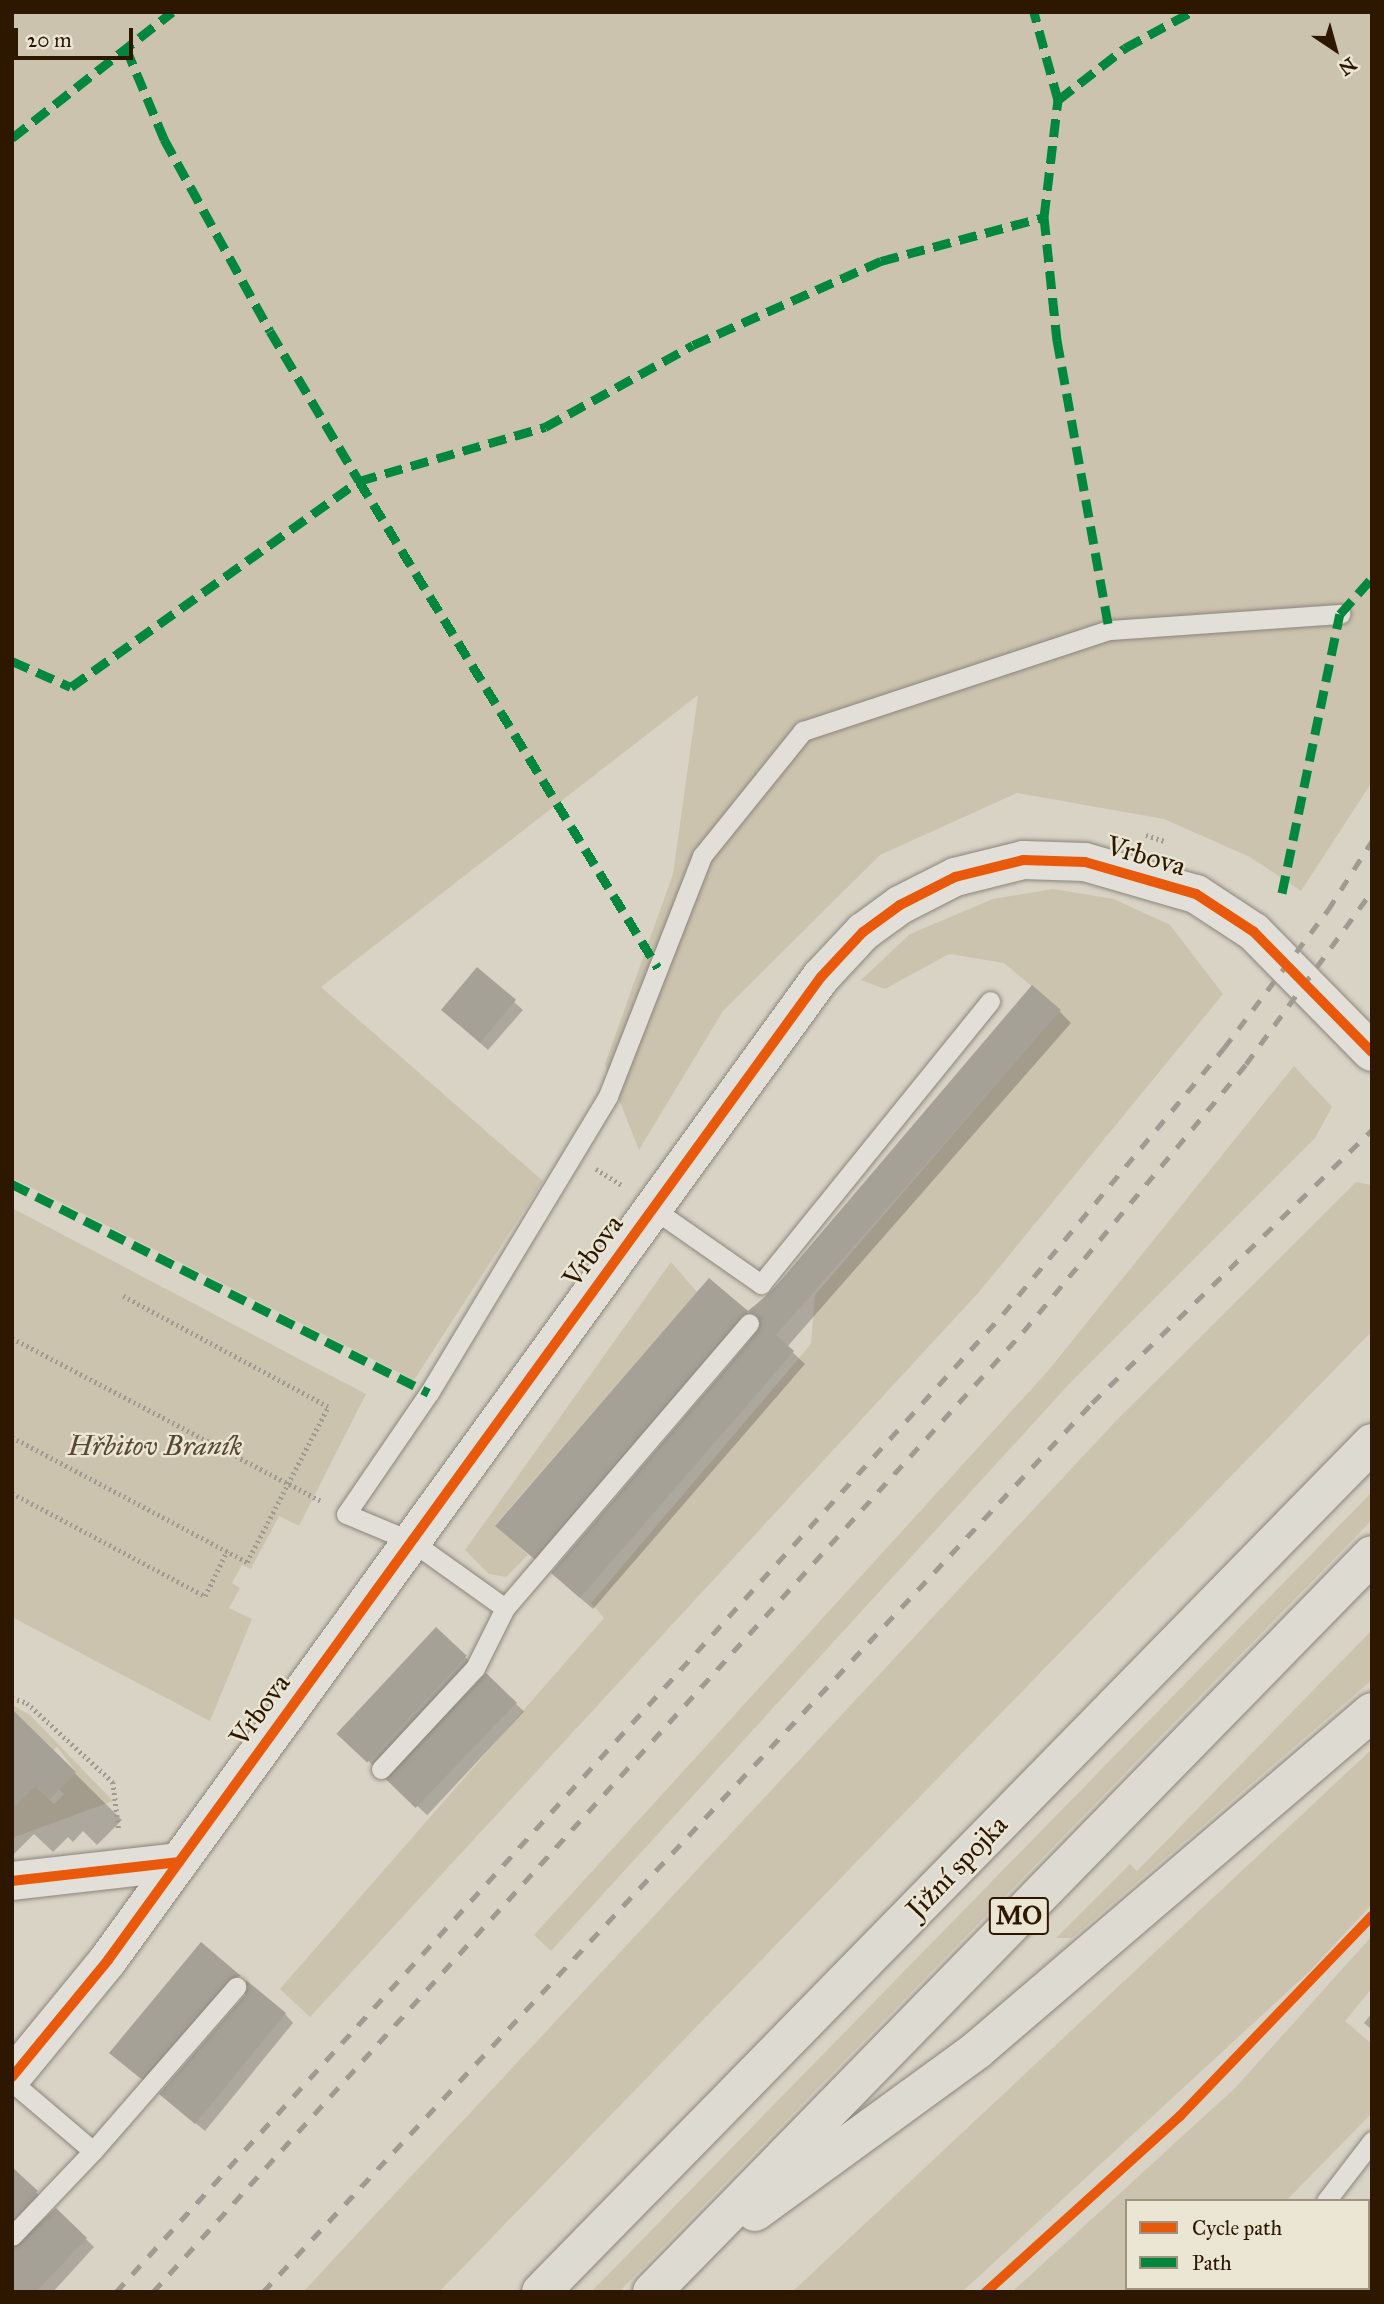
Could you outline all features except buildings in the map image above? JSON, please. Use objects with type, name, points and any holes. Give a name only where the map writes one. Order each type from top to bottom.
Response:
[{"type":"highway","name":"Jižní spojka","points":[[541,2292],[1372,1443]]},
{"type":"highway","name":"MO","points":[[659,2285],[1372,1555]]},
{"type":"highway","points":[[659,2285],[977,2050],[1372,1712]]},
{"type":"main road","name":"Vrbova","points":[[12,2080],[108,1960],[821,977],[863,932],[900,905],[956,877],[1023,860],[1085,862],[1196,894],[1254,932],[1372,1052]]},
{"type":"main road","points":[[12,1881],[124,1866],[179,1862]]},
{"type":"lane","points":[[505,1608],[411,1541],[346,1514],[429,1393],[608,1097],[702,856],[803,731],[1108,630],[1340,614]]},
{"type":"lane","points":[[652,1208],[761,1284],[990,1001]]},
{"type":"lane","points":[[381,1769],[475,1668],[505,1608],[749,1323]]},
{"type":"lane","points":[[12,2236],[93,2151],[236,1987]]},
{"type":"lane","points":[[12,2080],[93,2151]]},
{"type":"lane","points":[[1328,2199],[1372,2141]]},
{"type":"path","points":[[12,1437],[247,1562],[328,1407],[123,1296]]},
{"type":"path","points":[[12,1338],[346,1514]]},
{"type":"path","points":[[12,1493],[205,1596],[227,1551]]},
{"type":"path","points":[[12,1698],[27,1703],[113,1782],[124,1866]]},
{"type":"green space","points":[[12,12],[1372,12],[1372,782],[1301,891],[1250,857],[1164,819],[1017,793],[880,855],[723,1011],[639,1150],[605,1064],[673,874],[698,695],[321,987],[543,1181],[414,1380],[12,1178]]},
{"type":"green space","points":[[1053,889],[1114,899],[1170,925],[1223,994],[979,1292],[310,2017],[280,1989],[604,1618],[591,1603],[811,1344],[815,1295],[1060,1010],[1004,963],[949,954],[885,989],[861,980],[910,934],[993,899]]},
{"type":"green space","points":[[1294,1066],[1332,1107],[1315,1138],[1071,1382],[551,1951],[534,1935],[1047,1372]]},
{"type":"green space","points":[[1356,1182],[1372,1185],[1372,1331],[439,2292],[303,2292],[1114,1423]]},
{"type":"green space","name":"Hřbitov Braník","points":[[12,1208],[366,1394],[299,1526],[279,1516],[251,1569],[242,1565],[232,1583],[240,1588],[229,1608],[252,1619],[210,1721],[12,1617]]},
{"type":"green space","points":[[671,1262],[697,1292],[495,1525],[528,1555],[506,1577],[489,1574],[465,1550]]},
{"type":"green space","points":[[1372,1492],[1372,1520],[619,2292],[591,2292]]},
{"type":"green space","points":[[1372,1630],[1372,1680],[1072,1938],[1056,1938],[1130,1864],[1137,1871]]},
{"type":"green space","points":[[12,1705],[30,1715],[113,1801],[12,1838],[12,1799],[20,1791],[25,1796],[35,1786],[54,1804],[64,1794],[59,1789],[76,1772],[57,1747],[54,1750],[18,1715],[12,1720]]},
{"type":"green space","points":[[1372,1749],[1372,1904],[1311,1970],[962,2292],[792,2292]]},
{"type":"green space","points":[[1372,1936],[1372,1988],[1345,2021],[1372,2044],[1372,2113],[1288,2199],[1125,2199],[1125,2290],[1198,2290],[1196,2292],[1012,2292],[1235,2088]]},
{"type":"railway","points":[[116,2292],[1003,1314],[1224,1048],[1328,910],[1372,841]]},
{"type":"railway","points":[[153,2292],[1023,1332],[1246,1064],[1372,891]]},
{"type":"railway","points":[[263,2292],[1092,1403],[1372,1130]]},
{"type":"marked path","points":[[12,138],[172,12]]},
{"type":"marked path","points":[[126,48],[164,139],[270,331],[359,481],[545,427],[693,345],[881,261],[1044,217],[1058,100],[1034,12]]},
{"type":"marked path","points":[[1058,100],[1125,48],[1191,12]]},
{"type":"marked path","points":[[1044,217],[1057,340],[1109,630]]},
{"type":"marked path","points":[[12,661],[71,687],[359,481],[658,968]]},
{"type":"marked path","points":[[1282,893],[1340,614],[1372,578]]},
{"type":"marked path","points":[[12,1184],[429,1393]]},
{"type":"cycle path","points":[[12,2077],[108,1960],[821,977],[863,932],[900,905],[955,877],[1023,860],[1085,862],[1196,894],[1254,932],[1372,1052]]},
{"type":"cycle path","points":[[12,1881],[179,1862]]},
{"type":"cycle path","points":[[986,2292],[1180,2116],[1372,1916]]}]
